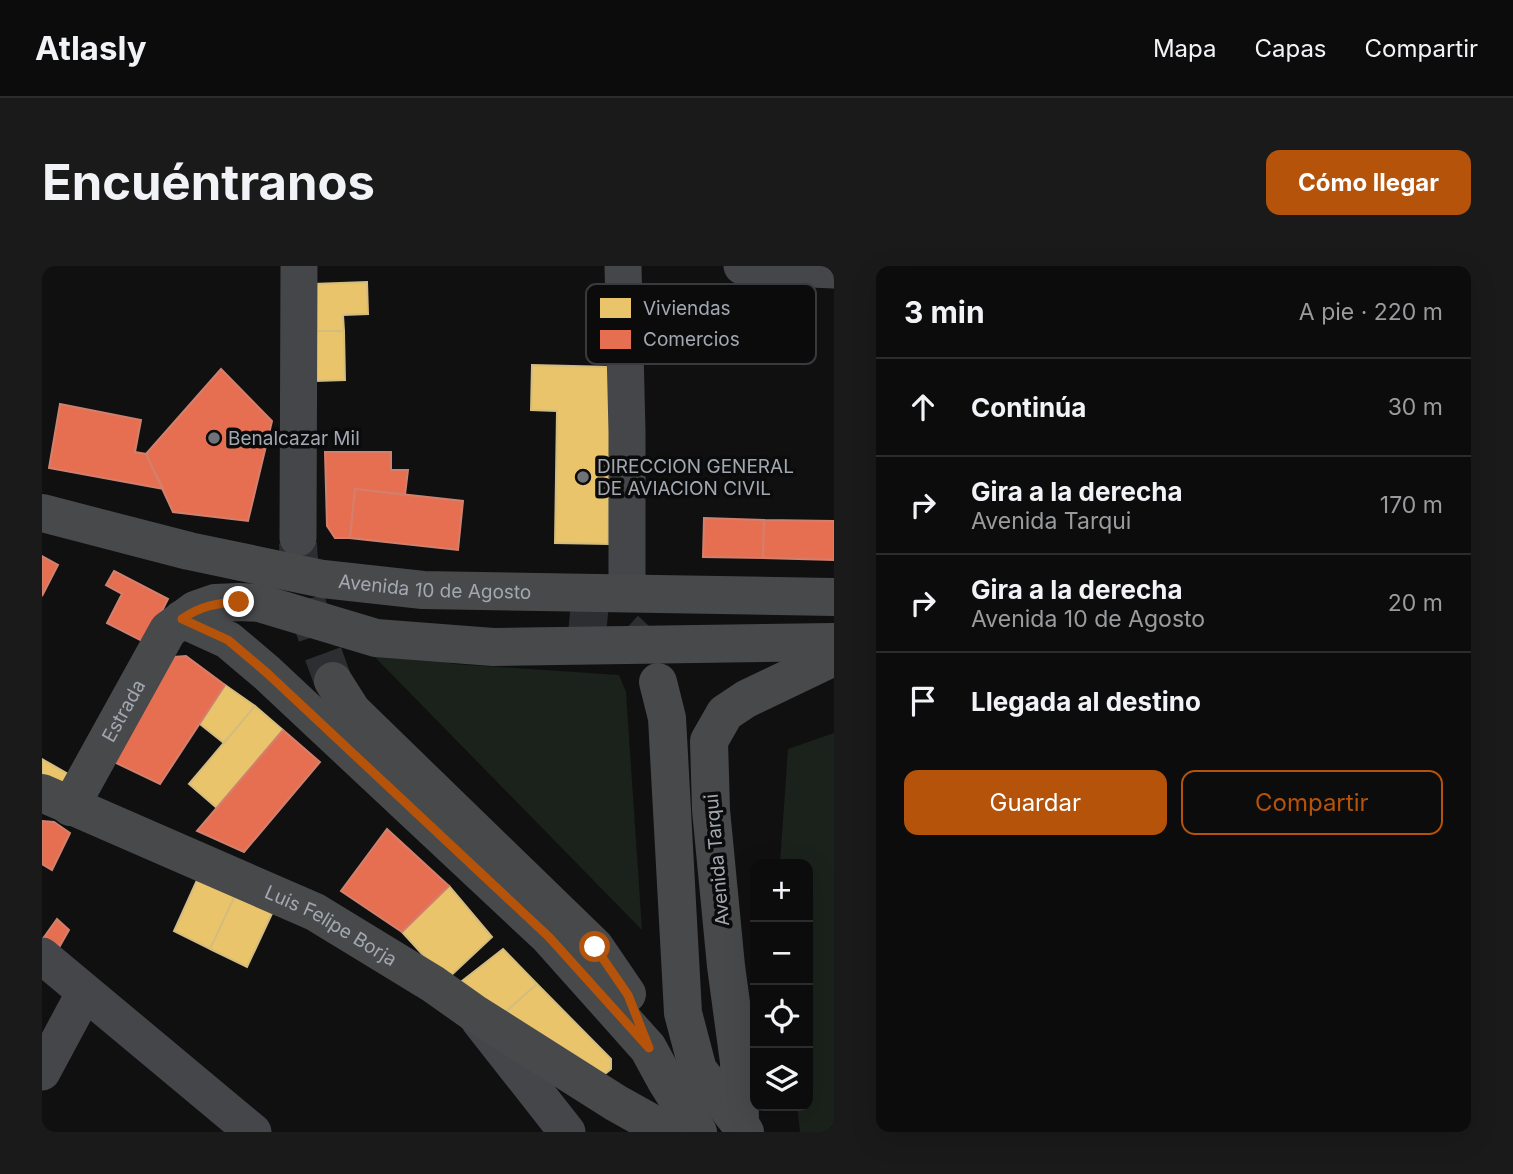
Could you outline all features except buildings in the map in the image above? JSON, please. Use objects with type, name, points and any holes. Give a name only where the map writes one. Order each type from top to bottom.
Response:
[{"type":"main road","name":"Avenida 10 de Agosto","points":[[42,513],[189,551],[323,579],[423,590],[834,597]]},
{"type":"main road","points":[[189,551],[220,578],[279,596],[443,624],[506,626],[569,623]]},
{"type":"main road","points":[[182,619],[195,610],[215,603],[239,602],[259,603],[376,638],[415,641],[493,646],[834,642]]},
{"type":"main road","points":[[182,619],[228,640],[267,673],[549,937],[649,1048]]},
{"type":"main road","name":"Estrada","points":[[56,800],[168,630],[182,619]]},
{"type":"main road","name":"Avenida Tarqui","points":[[735,1129],[739,1062],[726,967],[711,810],[709,741],[725,713],[746,699],[834,657]]},
{"type":"main road","points":[[333,681],[352,711],[595,947],[628,995],[649,1048],[698,1132]]},
{"type":"main road","points":[[658,682],[667,718],[682,1013],[698,1070],[735,1129]]},
{"type":"main road","name":"Luis Felipe Borja","points":[[56,800],[315,912],[433,984],[474,1013]]},
{"type":"main road","points":[[474,1013],[616,1103],[668,1132]]},
{"type":"street","points":[[298,538],[299,266]]},
{"type":"street","points":[[623,266],[624,284]]},
{"type":"street","points":[[742,266],[834,270]]},
{"type":"street","points":[[626,364],[627,593]]},
{"type":"street","points":[[42,956],[253,1132]]},
{"type":"street","points":[[42,1072],[85,992]]},
{"type":"street","name":"Luis Felipe Borja","points":[[474,1013],[567,1132]]},
{"type":"shaded area","points":[[364,646],[454,664],[619,675],[626,692],[642,930]]},
{"type":"shaded area","points":[[834,733],[834,1132],[800,1132],[798,1111],[813,1111],[813,859],[780,859],[788,749]]},
{"type":"tunnel","points":[[298,543],[305,596],[333,681]]},
{"type":"tunnel","points":[[569,623],[623,628],[647,650]]},
{"type":"place","name":"Benalcazar Mil","points":[[214,438]]},
{"type":"place","name":"DIRECCION GENERAL DE AVIACION CIVIL","points":[[583,477]]},
{"type":"route","points":[[239,602],[215,603],[195,610],[182,619],[228,640],[267,673],[549,937],[649,1048],[628,995],[595,947]]}]
